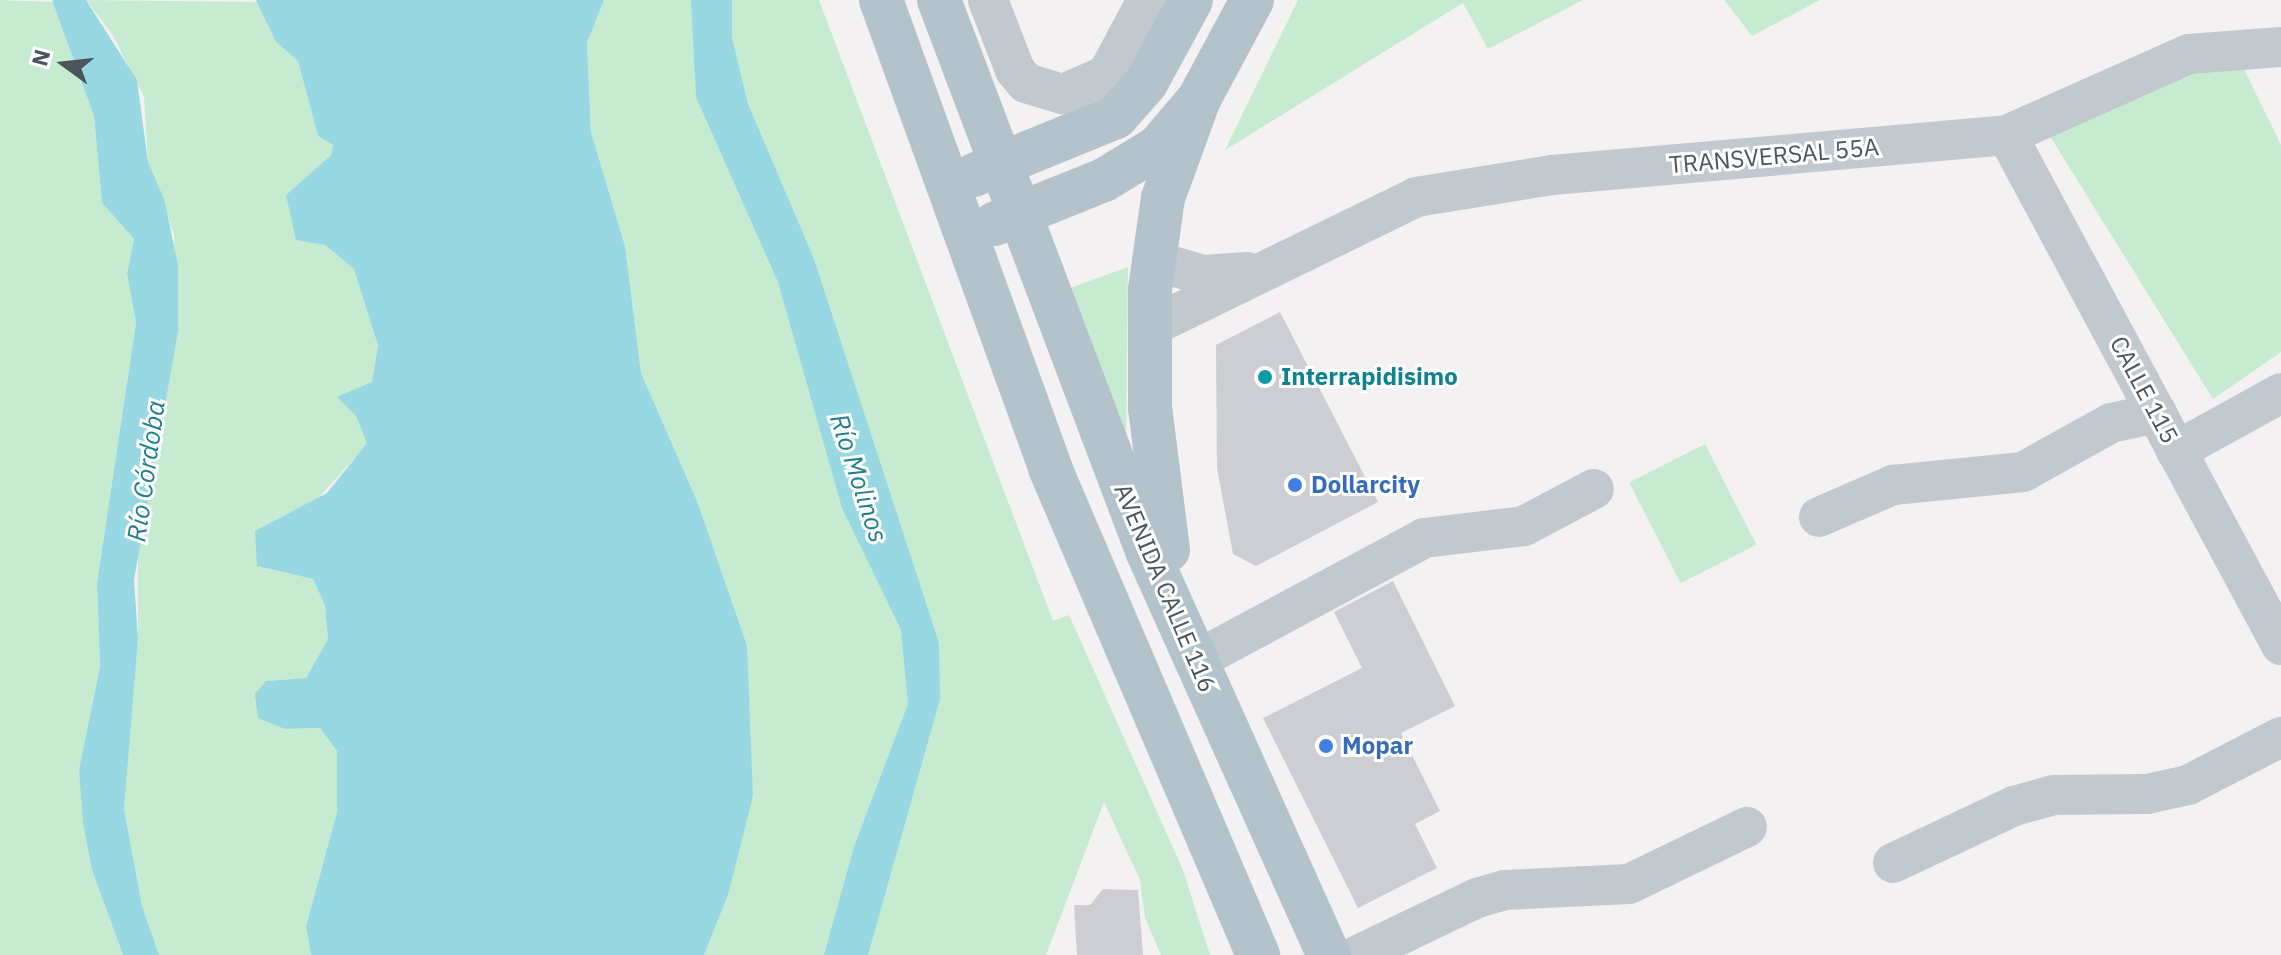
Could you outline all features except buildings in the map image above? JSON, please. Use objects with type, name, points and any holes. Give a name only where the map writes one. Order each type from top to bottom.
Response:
[{"type":"main road","points":[[881,0],[966,236],[1114,624],[1258,955]]},
{"type":"main road","name":"AVENIDA CALLE 116","points":[[939,0],[1019,214],[1195,661],[1329,955]]},
{"type":"main road","points":[[947,185],[1089,132],[1132,103],[1191,0]]},
{"type":"main road","points":[[1195,661],[1158,497],[1148,328],[1152,260],[1163,198],[1199,99],[1252,0]]},
{"type":"main road","points":[[966,236],[1132,165],[1158,147],[1199,99]]},
{"type":"street","points":[[988,0],[1015,70],[1026,83],[1063,94],[1107,75],[1147,0]]},
{"type":"street","name":"TRANSVERSAL 55A","points":[[1148,328],[1266,269],[1431,193],[1552,175],[2007,135],[2189,54],[2281,47]]},
{"type":"street","name":"CALLE 115","points":[[2007,135],[2281,645]]},
{"type":"street","name":"TRANSVERSAL 55A","points":[[1152,260],[1203,275],[1266,269]]},
{"type":"street","points":[[2176,451],[2281,393]]},
{"type":"street","points":[[1819,517],[1893,485],[2023,472],[2111,423],[2157,413]]},
{"type":"street","points":[[1195,661],[1424,538],[1486,535],[1524,526],[1594,489]]},
{"type":"street","points":[[1893,863],[2014,806],[2054,795],[2147,794],[2188,785],[2281,737]]},
{"type":"street","points":[[1358,955],[1477,898],[1505,890],[1629,884],[1747,827]]},
{"type":"green space","points":[[0,0],[53,2],[94,116],[102,203],[134,239],[127,274],[136,323],[97,583],[100,667],[79,769],[92,870],[123,955],[0,955]]},
{"type":"green space","points":[[86,0],[258,2],[276,42],[298,61],[318,136],[333,145],[331,155],[286,195],[325,245],[354,269],[372,311],[378,345],[372,383],[356,416],[368,443],[257,566],[313,579],[325,606],[328,639],[306,678],[266,681],[285,729],[320,728],[337,751],[337,812],[306,925],[311,955],[159,955],[142,906],[124,809],[127,716],[138,638],[138,548],[178,332],[174,235],[148,162],[144,97],[112,34]]},
{"type":"green space","points":[[604,0],[819,0],[1053,621],[1069,615],[1183,870],[1210,955],[1161,955],[1145,918],[1140,880],[1104,802],[1046,955],[704,955],[728,895],[697,501],[641,373],[625,246],[591,132],[587,43]]},
{"type":"green space","points":[[1298,0],[1583,0],[1488,49],[1463,3],[1225,150]]},
{"type":"green space","points":[[1724,0],[1820,0],[1752,36]]},
{"type":"green space","points":[[2244,69],[2281,145],[2281,352],[2213,399],[2048,133],[2180,74]]},
{"type":"green space","points":[[1128,267],[1126,454],[1065,290]]},
{"type":"green space","points":[[1705,444],[1756,545],[1681,583],[1629,483]]},
{"type":"water","name":"Río Córdoba","points":[[52,0],[86,0],[137,80],[148,162],[164,199],[178,265],[178,332],[134,580],[138,638],[124,809],[142,906],[159,955],[123,955],[92,870],[83,822],[79,769],[100,667],[97,583],[136,323],[127,274],[134,239],[102,203],[94,116]]},
{"type":"water","points":[[256,0],[604,0],[587,43],[591,132],[625,246],[641,373],[697,501],[747,646],[753,796],[728,895],[704,955],[311,955],[306,926],[337,812],[337,751],[320,728],[285,729],[258,718],[255,694],[266,681],[306,678],[328,639],[325,606],[313,579],[257,566],[255,531],[327,493],[367,443],[356,416],[337,397],[372,382],[378,345],[354,269],[325,245],[296,240],[286,195],[331,155],[333,145],[318,136],[298,61],[276,42]]},
{"type":"water","name":"Río Molinos","points":[[691,0],[732,0],[732,38],[748,104],[814,259],[939,643],[940,699],[868,955],[824,955],[854,847],[908,704],[901,630],[842,508],[778,282],[696,97]]},
{"type":"place","name":"Interrapidisimo","points":[[1265,377]]},
{"type":"place","name":"Dollarcity","points":[[1295,485]]},
{"type":"place","name":"Mopar","points":[[1326,746]]}]
